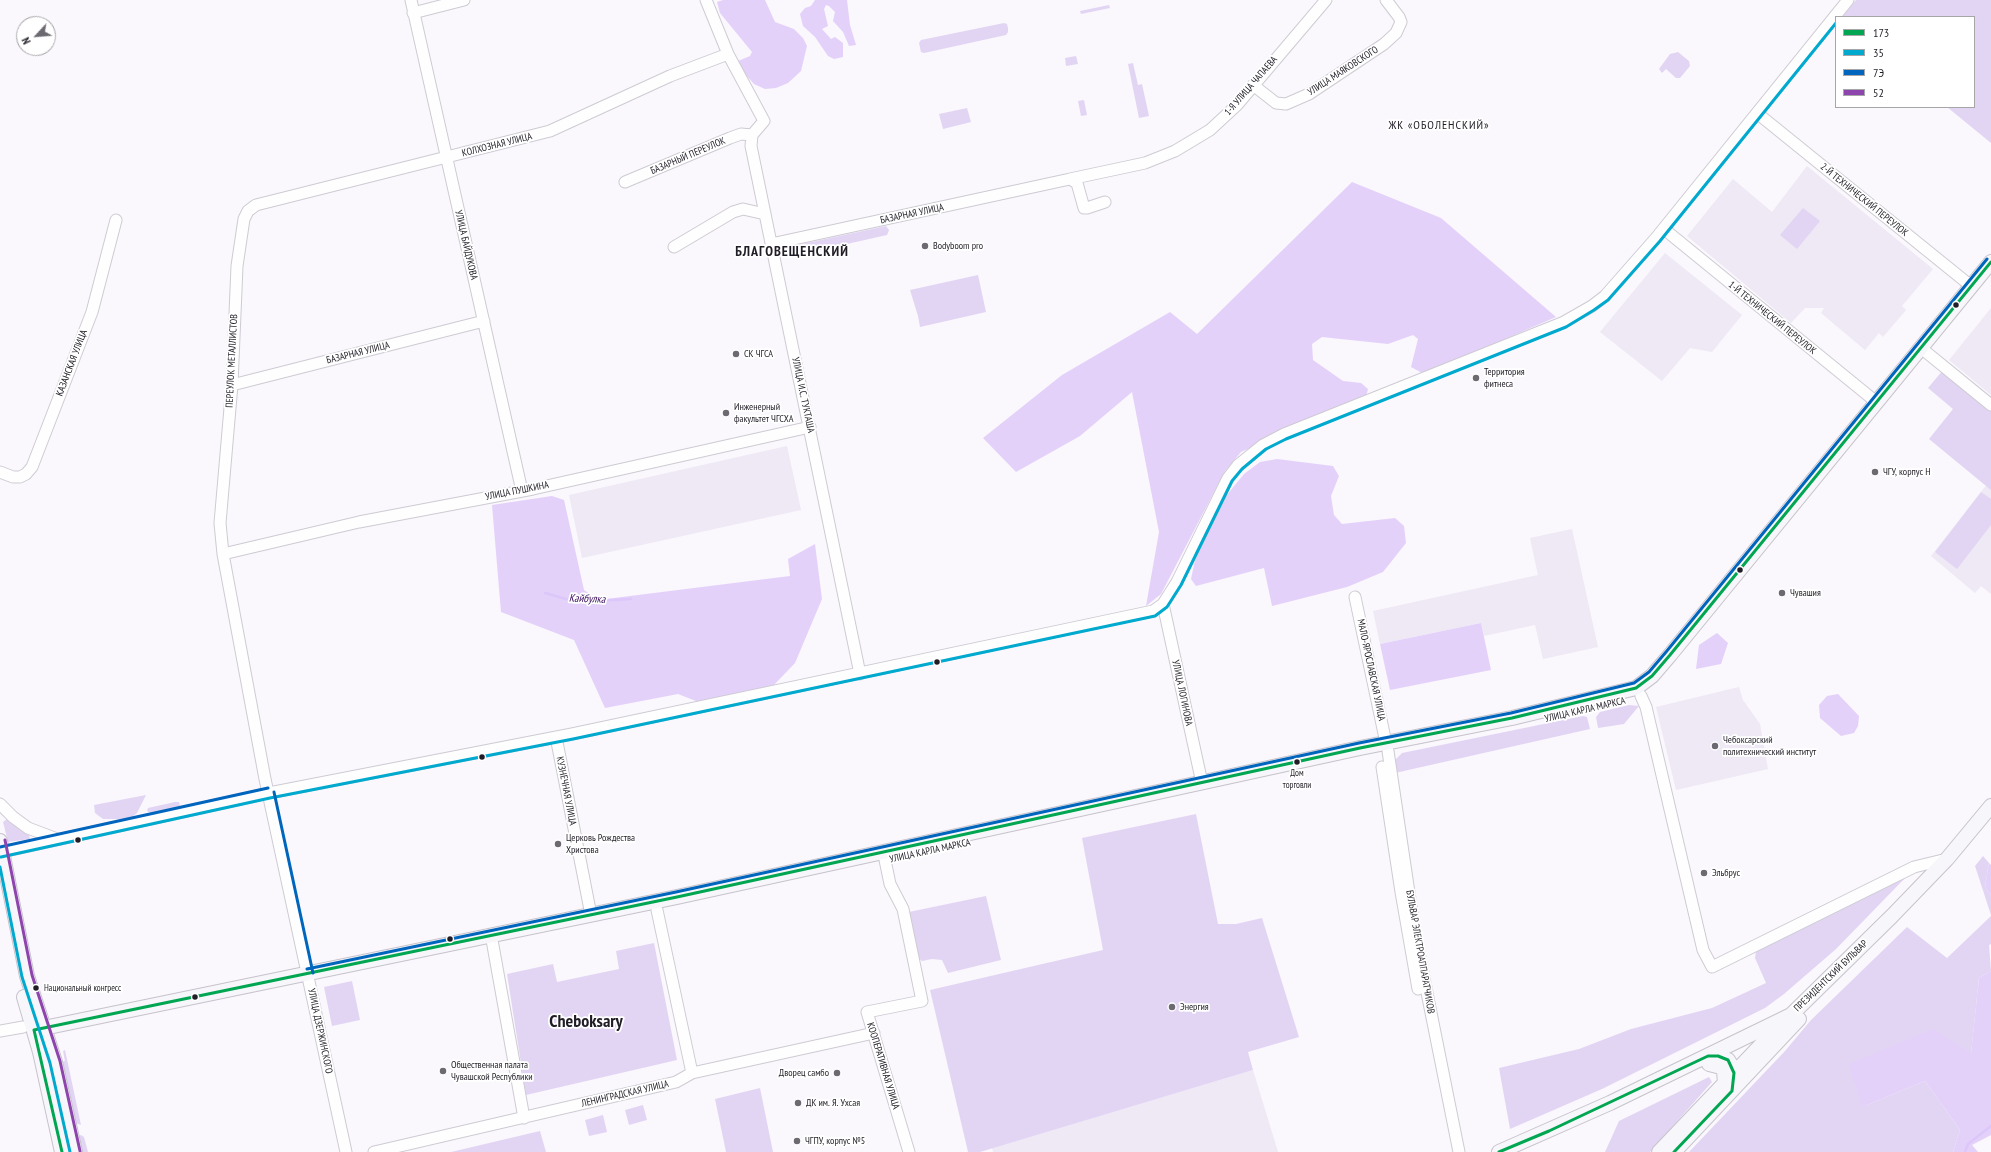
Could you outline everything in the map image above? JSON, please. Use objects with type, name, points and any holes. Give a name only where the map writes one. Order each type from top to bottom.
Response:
[{"type":"main road","points":[[1639,692],[1653,687],[1722,597],[1876,406],[1974,288],[1987,275],[1991,262]]},
{"type":"main road","name":"УЛИЦА КАРЛА МАРКСА","points":[[34,1028],[488,938],[591,915],[884,856],[1385,749],[1608,705],[1639,692]]},
{"type":"main road","name":"ПРЕЗИДЕНТСКИЙ БУЛЬВАР","points":[[1795,1017],[1947,859],[1991,806]]},
{"type":"main road","name":"ПРЕЗИДЕНТСКИЙ БУЛЬВАР","points":[[1521,1152],[1795,1017],[1935,883],[1991,819]]},
{"type":"main road","points":[[1,848],[27,976],[34,1028],[55,1062],[75,1152]]},
{"type":"main road","name":"УЛИЦА КАРЛА МАРКСА","points":[[488,938],[510,939],[657,910],[884,856]]},
{"type":"main road","points":[[0,886],[20,982],[34,1028],[62,1152]]},
{"type":"main road","points":[[1709,1060],[1723,1057],[1772,1033],[1795,1017]]},
{"type":"main road","points":[[1659,1152],[1795,1017]]},
{"type":"main road","points":[[1674,1152],[1772,1033]]},
{"type":"main road","points":[[1723,1057],[1731,1063],[1730,1083]]},
{"type":"main road","points":[[1709,1060],[1721,1067],[1730,1083]]},
{"type":"main road","name":"ПРЕЗИДЕНТСКИЙ БУЛЬВАР","points":[[1499,1152],[1550,1131],[1709,1060]]},
{"type":"street","name":"УЛИЦА БАЙДУКОВА","points":[[411,0],[522,491]]},
{"type":"street","points":[[414,13],[464,0]]},
{"type":"street","points":[[706,0],[728,54],[764,121],[752,135]]},
{"type":"street","name":"1-Я УЛИЦА ЧАПАЕВА","points":[[1052,183],[1145,163],[1175,151],[1214,126],[1234,108],[1326,0]]},
{"type":"street","name":"УЛИЦА МАЯКОВСКОГО","points":[[1253,85],[1276,103],[1286,104],[1309,94],[1384,44],[1396,33],[1401,22],[1386,0]]},
{"type":"street","points":[[1835,16],[1848,0]]},
{"type":"street","points":[[1,848],[58,840],[269,793],[556,737],[1153,611],[1163,604],[1177,582],[1228,478],[1249,455],[1263,445],[1284,434],[1576,316],[1605,296],[1664,229],[1835,16]]},
{"type":"street","name":"КОЛХОЗНАЯ УЛИЦА","points":[[256,205],[550,131],[670,76],[728,54]]},
{"type":"street","name":"2-Й ТЕХНИЧЕСКИЙ ПЕРЕУЛОК","points":[[1757,113],[1974,288]]},
{"type":"street","name":"БАЗАРНЫЙ ПЕРЕУЛОК","points":[[625,182],[730,138],[741,134],[752,135]]},
{"type":"street","name":"УЛИЦА И.С. ТУКТАША","points":[[752,135],[751,146],[860,674]]},
{"type":"street","points":[[1070,179],[1077,183],[1084,208],[1105,202]]},
{"type":"street","name":"БАЗАРНАЯ УЛИЦА","points":[[772,244],[1052,183]]},
{"type":"street","name":"ПЕРЕУЛОК МЕТАЛЛИСТОВ","points":[[223,554],[220,522],[232,385],[237,266],[244,219],[248,211],[256,205]]},
{"type":"street","points":[[674,247],[733,212],[744,209],[765,214]]},
{"type":"street","name":"КАЗАНСКАЯ УЛИЦА","points":[[0,472],[13,478],[20,477],[26,474],[32,467],[92,312],[116,220]]},
{"type":"street","name":"1-Й ТЕХНИЧЕСКИЙ ПЕРЕУЛОК","points":[[1664,229],[1876,406]]},
{"type":"street","name":"БАЗАРНАЯ УЛИЦА","points":[[232,385],[484,321]]},
{"type":"street","points":[[1924,349],[1991,404]]},
{"type":"street","name":"УЛИЦА ПУШКИНА","points":[[223,554],[359,522],[522,491],[810,427]]},
{"type":"street","name":"УЛИЦА ДЗЕРЖИНСКОГО","points":[[223,554],[269,793],[346,1152]]},
{"type":"street","name":"МАЛО-ЯРОСЛАВСКАЯ УЛИЦА","points":[[1355,597],[1385,749]]},
{"type":"street","name":"УЛИЦА ЛОГИНОВА","points":[[1163,604],[1203,787]]},
{"type":"street","points":[[1639,692],[1646,707],[1703,950],[1712,967],[1721,964],[1914,867],[1947,859]]},
{"type":"street","name":"КУЗНЕЧНАЯ УЛИЦА","points":[[556,737],[591,915]]},
{"type":"street","name":"БУЛЬВАР ЭЛЕКТРОАППАРАТЧИКОВ","points":[[1385,749],[1412,954],[1452,1152]]},
{"type":"street","name":"БУЛЬВАР ЭЛЕКТРОАППАРАТЧИКОВ","points":[[1385,749],[1415,933],[1459,1152]]},
{"type":"street","points":[[0,804],[13,817],[28,828],[58,840]]},
{"type":"street","name":"КООПЕРАТИВНАЯ УЛИЦА","points":[[884,856],[890,884],[902,909],[922,1001],[867,1012],[908,1152]]},
{"type":"street","points":[[657,910],[692,1073]]},
{"type":"street","points":[[488,938],[524,1118]]},
{"type":"street","points":[[0,1032],[34,1028]]},
{"type":"street","name":"ЛЕНИНГРАДСКАЯ УЛИЦА","points":[[374,1152],[676,1082],[692,1073],[874,1033]]},
{"type":"shaded area","points":[[723,0],[765,0],[775,22],[794,29],[803,38],[807,46],[801,71],[788,83],[776,88],[765,89],[754,84],[737,65],[738,61],[750,56],[752,52],[720,13],[717,2]]},
{"type":"shaded area","points":[[815,0],[847,0],[850,25],[856,45],[849,46],[843,32],[833,21],[835,12],[826,5],[824,9],[828,26],[822,29],[831,39],[835,37],[843,43],[843,57],[834,59],[828,56],[815,37],[803,26],[800,14],[805,8],[811,6]]},
{"type":"shaded area","points":[[1856,0],[1991,0],[1991,143],[1948,108],[1975,108],[1975,16],[1843,16]]},
{"type":"shaded area","points":[[1109,5],[1110,8],[1081,14],[1080,11]]},
{"type":"shaded area","points":[[1004,23],[1007,24],[1008,28],[1006,35],[924,53],[921,52],[919,43],[921,40]]},
{"type":"shaded area","points":[[1678,52],[1689,61],[1690,66],[1680,78],[1676,78],[1666,69],[1662,73],[1659,69],[1670,54]]},
{"type":"shaded area","points":[[1076,56],[1078,64],[1066,66],[1065,58]]},
{"type":"shaded area","points":[[1133,63],[1138,85],[1142,84],[1149,116],[1139,118],[1128,64]]},
{"type":"shaded area","points":[[1084,100],[1087,115],[1081,116],[1078,101]]},
{"type":"shaded area","points":[[967,108],[971,122],[943,129],[939,114]]},
{"type":"shaded area","points":[[1807,166],[1933,269],[1902,306],[1906,310],[1883,337],[1879,333],[1865,350],[1821,313],[1824,308],[1805,308],[1791,323],[1687,236],[1733,179],[1772,212]]},
{"type":"shaded area","points":[[1352,182],[1441,218],[1556,317],[1424,374],[1411,367],[1418,339],[1413,335],[1388,344],[1322,337],[1312,344],[1313,360],[1343,381],[1361,383],[1368,389],[1366,397],[1241,452],[1225,471],[1161,594],[1146,606],[1159,532],[1132,392],[1080,436],[1016,472],[983,438],[1062,375],[1170,312],[1197,334]]},
{"type":"shaded area","points":[[1803,208],[1820,221],[1797,249],[1780,235]]},
{"type":"shaded area","points":[[886,226],[889,230],[887,235],[789,257],[785,252],[788,247]]},
{"type":"shaded area","points":[[1665,253],[1742,315],[1712,352],[1690,348],[1662,381],[1600,332]]},
{"type":"shaded area","points":[[978,275],[986,312],[920,327],[910,290]]},
{"type":"shaded area","points":[[1991,308],[1991,395],[1949,360]]},
{"type":"shaded area","points":[[1943,370],[1991,408],[1991,490],[1929,439],[1953,409],[1928,388]]},
{"type":"shaded area","points":[[787,446],[801,510],[582,558],[569,495]]},
{"type":"shaded area","points":[[1277,459],[1333,466],[1339,476],[1331,496],[1334,515],[1342,524],[1395,518],[1404,526],[1406,543],[1383,572],[1347,587],[1272,606],[1264,568],[1196,586],[1191,579],[1195,560],[1221,502],[1244,474],[1260,462]]},
{"type":"shaded area","points":[[1991,479],[1991,594],[1981,586],[1975,593],[1931,556]]},
{"type":"shaded area","points":[[1981,492],[1991,499],[1991,525],[1957,569],[1935,552]]},
{"type":"shaded area","points":[[552,496],[564,500],[584,590],[598,600],[790,576],[788,559],[815,544],[822,599],[795,663],[772,687],[701,703],[678,694],[605,708],[574,640],[501,612],[492,505]]},
{"type":"shaded area","points":[[1572,529],[1598,647],[1543,659],[1535,625],[1484,636],[1481,623],[1380,644],[1373,611],[1538,575],[1530,538]]},
{"type":"shaded area","points":[[1481,623],[1491,670],[1390,690],[1380,644]]},
{"type":"shaded area","points":[[1717,633],[1728,643],[1721,664],[1696,669],[1699,645]]},
{"type":"shaded area","name":"Чебоксарский политехнический институт","points":[[1739,687],[1743,700],[1760,724],[1768,769],[1676,790],[1656,707]]},
{"type":"shaded area","points":[[1838,694],[1859,716],[1858,726],[1854,733],[1841,736],[1820,718],[1819,705],[1827,696]]},
{"type":"shaded area","points":[[1629,705],[1639,706],[1624,724],[1598,728],[1596,717],[1600,712]]},
{"type":"shaded area","points":[[1583,716],[1587,717],[1590,729],[1395,773],[1395,760],[1402,753]]},
{"type":"shaded area","points":[[146,795],[137,813],[130,819],[103,819],[95,813],[94,805]]},
{"type":"shaded area","points":[[179,802],[180,806],[151,813],[147,811],[148,808]]},
{"type":"shaded area","points":[[1196,814],[1218,924],[1236,924],[1262,918],[1299,1037],[1248,1052],[1253,1070],[980,1152],[968,1152],[930,990],[1103,950],[1082,838]]},
{"type":"shaded area","points":[[7,819],[29,835],[30,839],[8,842],[3,822]]},
{"type":"shaded area","points":[[1983,856],[1989,863],[1985,887],[1991,896],[1991,915],[1975,866]]},
{"type":"shaded area","points":[[1989,863],[1991,865],[1991,896],[1985,887]]},
{"type":"shaded area","points":[[1908,875],[1836,949],[1784,994],[1765,1008],[1602,1089],[1510,1129],[1499,1068],[1579,1049],[1631,1029],[1712,1008],[1766,983],[1755,958],[1756,951]]},
{"type":"shaded area","points":[[986,896],[1001,960],[948,973],[942,960],[932,959],[922,961],[918,958],[909,912]]},
{"type":"shaded area","points":[[1991,916],[1991,944],[1989,945],[1991,971],[1979,978],[1971,1054],[1862,1107],[1925,1081],[1960,1130],[1953,1152],[1689,1152],[1785,1051],[1811,1020],[1907,927],[1947,958]]},
{"type":"shaded area","points":[[654,943],[677,1060],[526,1095],[507,974],[553,964],[557,982],[619,969],[616,951]]},
{"type":"shaded area","points":[[1991,971],[1991,1135],[1972,1145],[1978,1152],[1953,1152],[1960,1130],[1925,1081],[1862,1107],[1849,1064],[1933,1029],[1971,1053],[1979,978]]},
{"type":"shaded area","points":[[352,981],[360,1020],[332,1026],[324,987]]},
{"type":"shaded area","points":[[65,1050],[81,1125],[73,1122],[60,1062],[65,1061],[63,1051]]},
{"type":"shaded area","points":[[1253,1070],[1278,1152],[993,1152],[992,1148]]},
{"type":"shaded area","points":[[1709,1077],[1712,1082],[1650,1152],[1605,1152],[1619,1121]]},
{"type":"shaded area","points":[[760,1088],[773,1152],[726,1152],[715,1099]]},
{"type":"shaded area","points":[[643,1105],[647,1120],[629,1125],[625,1110]]},
{"type":"shaded area","points":[[603,1115],[607,1132],[589,1136],[585,1120]]},
{"type":"shaded area","points":[[540,1131],[546,1152],[451,1152]]},
{"type":"shaded area","points":[[81,1135],[84,1137],[88,1152],[79,1152],[78,1136]]},
{"type":"waterway","name":"Кайбулка","points":[[545,593],[566,599],[593,601],[631,599]]},
{"type":"waterway","points":[[1965,1152],[1968,1144],[1991,1126]]},
{"type":"transit line","name":"35","points":[[1,857],[270,798],[573,739],[1155,616],[1167,607],[1181,585],[1232,481],[1242,469],[1266,449],[1286,439],[1566,327],[1608,300],[1660,241],[1835,24]]},
{"type":"transit line","name":"7Э","points":[[307,969],[676,892],[1359,743],[1511,713],[1634,683],[1649,672],[1666,652],[1987,259]]},
{"type":"transit line","name":"173","points":[[62,1152],[34,1030],[677,897],[1360,748],[1512,718],[1636,688],[1652,676],[1670,655],[1991,262]]},
{"type":"transit line","name":"7Э","points":[[0,847],[268,788]]},
{"type":"transit line","name":"7Э","points":[[274,792],[313,973]]},
{"type":"transit line","name":"52","points":[[5,840],[32,975],[60,1061],[80,1151]]},
{"type":"transit line","name":"35","points":[[0,867],[22,977],[50,1063],[70,1152]]},
{"type":"transit line","name":"173","points":[[1499,1152],[1549,1131],[1708,1056],[1718,1056],[1728,1060],[1734,1073],[1732,1091],[1674,1152]]},
{"type":"place","name":"Bodyboom pro","points":[[925,246]]},
{"type":"place","name":"СК ЧГСА","points":[[736,354]]},
{"type":"place","name":"Территория фитнеса","points":[[1476,378]]},
{"type":"place","name":"Инженерный факультет ЧГСХА","points":[[726,413]]},
{"type":"place","name":"ЧГУ, корпус Н","points":[[1875,472]]},
{"type":"place","name":"Чувашия","points":[[1782,593]]},
{"type":"place","name":"Чебоксарский политехнический институт","points":[[1715,746]]},
{"type":"place","name":"Дом торговли","points":[[1297,762]]},
{"type":"place","name":"Церковь Рождества Христова","points":[[558,844]]},
{"type":"place","name":"Эльбрус","points":[[1704,873]]},
{"type":"place","name":"Национальный конгресс","points":[[36,988]]},
{"type":"place","name":"Энергия","points":[[1172,1007]]},
{"type":"place","name":"Общественная палата Чувашской Республики","points":[[443,1071]]},
{"type":"place","name":"Дворец самбо","points":[[837,1073]]},
{"type":"place","name":"ДК им. Я. Ухсая","points":[[798,1103]]},
{"type":"place","name":"ЧГПУ, корпус №5","points":[[797,1141]]},
{"type":"district","name":"ЖК «ОБОЛЕНСКИЙ»","points":[[1439,126]]},
{"type":"district","name":"БЛАГОВЕЩЕНСКИЙ","points":[[792,252]]},
{"type":"district","name":"Cheboksary","points":[[586,1022]]}]
